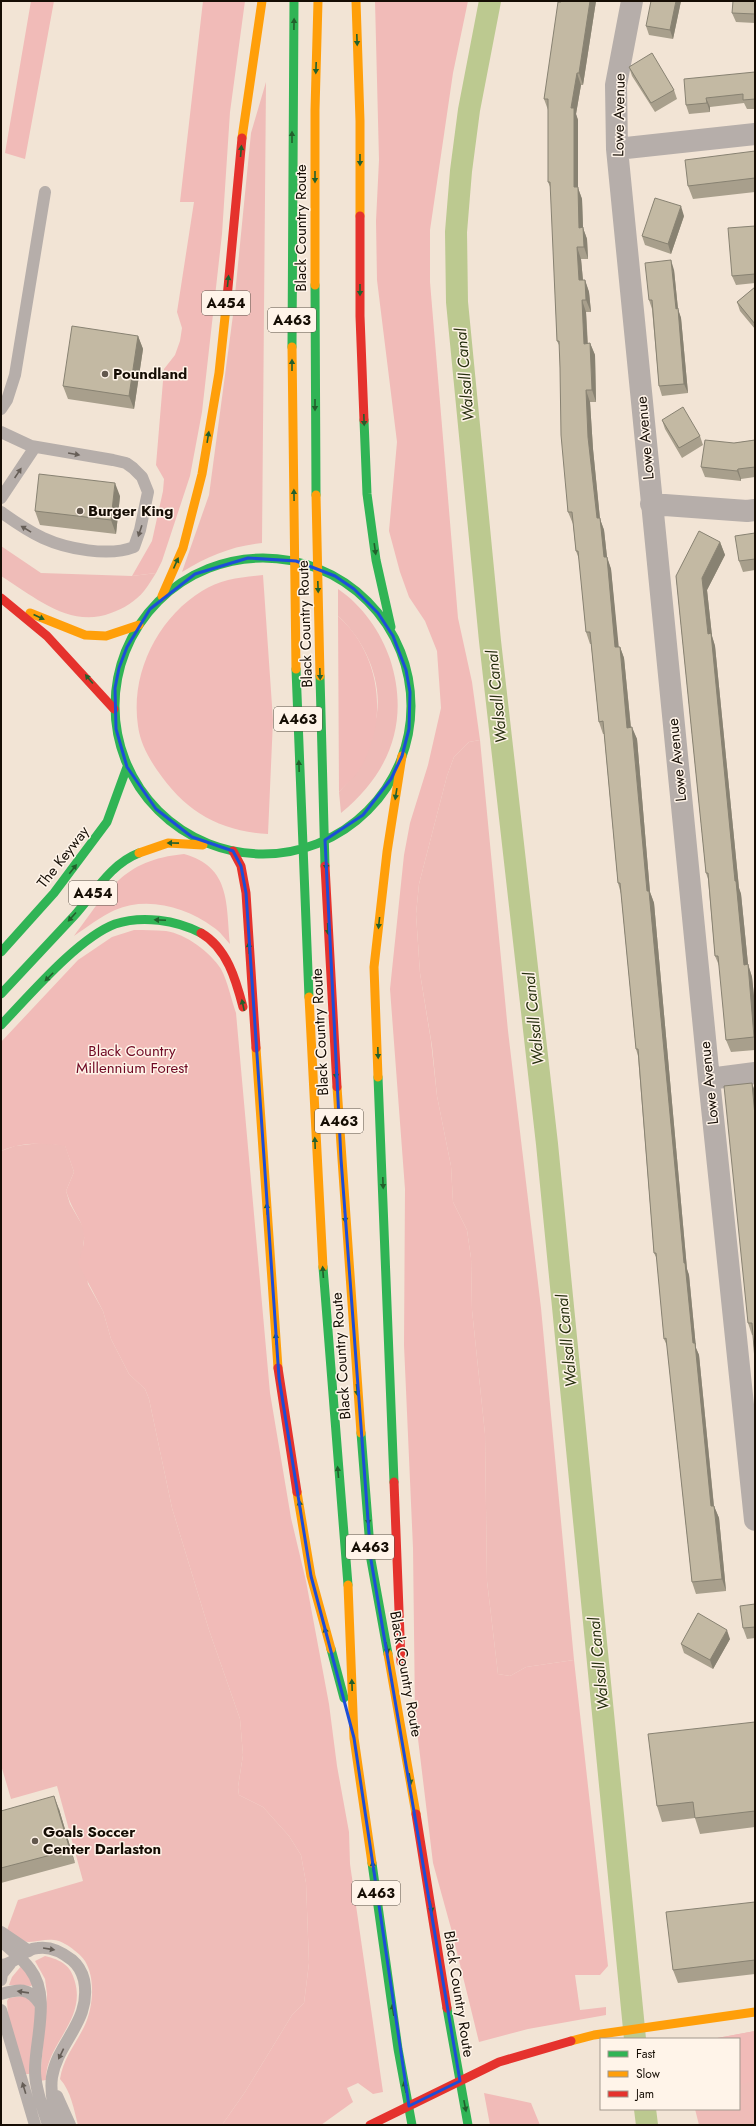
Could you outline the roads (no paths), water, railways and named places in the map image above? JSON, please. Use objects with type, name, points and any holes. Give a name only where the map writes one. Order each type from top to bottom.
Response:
[{"type":"main road","name":"A454","points":[[160,598],[183,548],[202,474],[219,373],[245,113],[262,1]]},
{"type":"main road","name":"Black Country Route","points":[[294,1],[292,385],[294,534],[300,805],[316,1164],[328,1353],[347,1568],[354,1738],[398,2048],[412,2125]]},
{"type":"main road","name":"Black Country Route","points":[[318,1],[315,110],[316,534],[326,890],[341,1159],[371,1560],[404,1740],[452,2040],[468,2125]]},
{"type":"main road","points":[[356,1],[360,121],[360,316],[367,494],[376,560],[393,636],[406,670],[410,692],[409,729],[402,756],[387,852],[374,967],[404,1740]]},
{"type":"main road","points":[[393,636],[378,613],[354,589],[334,576],[296,561],[267,558],[230,561],[195,574],[160,598],[139,624],[126,647],[119,668],[115,688],[114,709],[116,729],[128,767],[141,791],[156,809],[175,826],[192,837],[212,845],[251,854],[290,851],[312,846],[331,837],[363,815],[380,797],[402,756]]},
{"type":"main road","points":[[2,599],[50,622],[85,635],[106,636],[139,624]]},
{"type":"main road","points":[[2,599],[58,646],[78,666],[114,709]]},
{"type":"main road","name":"The Keyway","points":[[1,952],[54,894],[107,822],[128,767]]},
{"type":"main road","name":"A454","points":[[1,994],[75,914],[115,867],[129,856],[168,843],[212,845]]},
{"type":"main road","points":[[233,851],[241,866],[246,893],[256,1071],[279,1378],[311,1576],[354,1738]]},
{"type":"main road","points":[[1,1025],[69,956],[110,927],[127,922],[143,920],[171,921],[198,930],[213,942],[226,958],[239,985],[256,1071]]},
{"type":"main road","points":[[370,2125],[499,2062],[594,2035],[755,2012]]},
{"type":"street","name":"Lowe Avenue","points":[[632,1],[616,85],[617,149],[651,504],[755,1520]]},
{"type":"street","points":[[617,149],[755,134]]},
{"type":"street","points":[[651,504],[748,512],[755,510]]},
{"type":"street","points":[[709,1079],[755,1072]]},
{"type":"lane","points":[[1,409],[7,400],[15,374],[45,192]]},
{"type":"lane","points":[[1,432],[13,440],[35,447],[126,463],[142,477],[148,492],[140,530],[134,547],[121,552],[104,552],[67,546],[44,539],[25,529],[1,512]]},
{"type":"lane","points":[[1,498],[35,447]]},
{"type":"lane","points":[[1,1932],[29,1950]]},
{"type":"lane","points":[[1,1941],[10,1962],[31,1970],[37,1980],[40,2004],[35,2071],[37,2086],[48,2125]]},
{"type":"lane","points":[[1,1980],[2,1974],[10,1962],[29,1950],[37,1948],[48,1948],[66,1955],[74,1962],[82,1973],[85,1987],[84,2003],[80,2020],[60,2054],[52,2078],[58,2125]]},
{"type":"lane","points":[[1,1994],[24,1990],[34,1994],[40,2004]]},
{"type":"lane","points":[[1,2010],[35,2125]]},
{"type":"lane","points":[[52,2086],[70,2125]]},
{"type":"waterway","name":"Walsall Canal","points":[[490,1],[469,110],[461,171],[456,232],[457,302],[490,641],[547,1144],[635,2038]]},
{"type":"waterway","name":"Walsall Canal","points":[[645,2110],[647,2125]]},
{"type":"place","name":"Poundland","points":[[105,374]]},
{"type":"place","name":"Burger King","points":[[80,511]]},
{"type":"place","name":"Goals Soccer Center Darlaston","points":[[35,1841]]},
{"type":"park label","name":"Black Country Millennium Forest","points":[[132,1060]]}]
